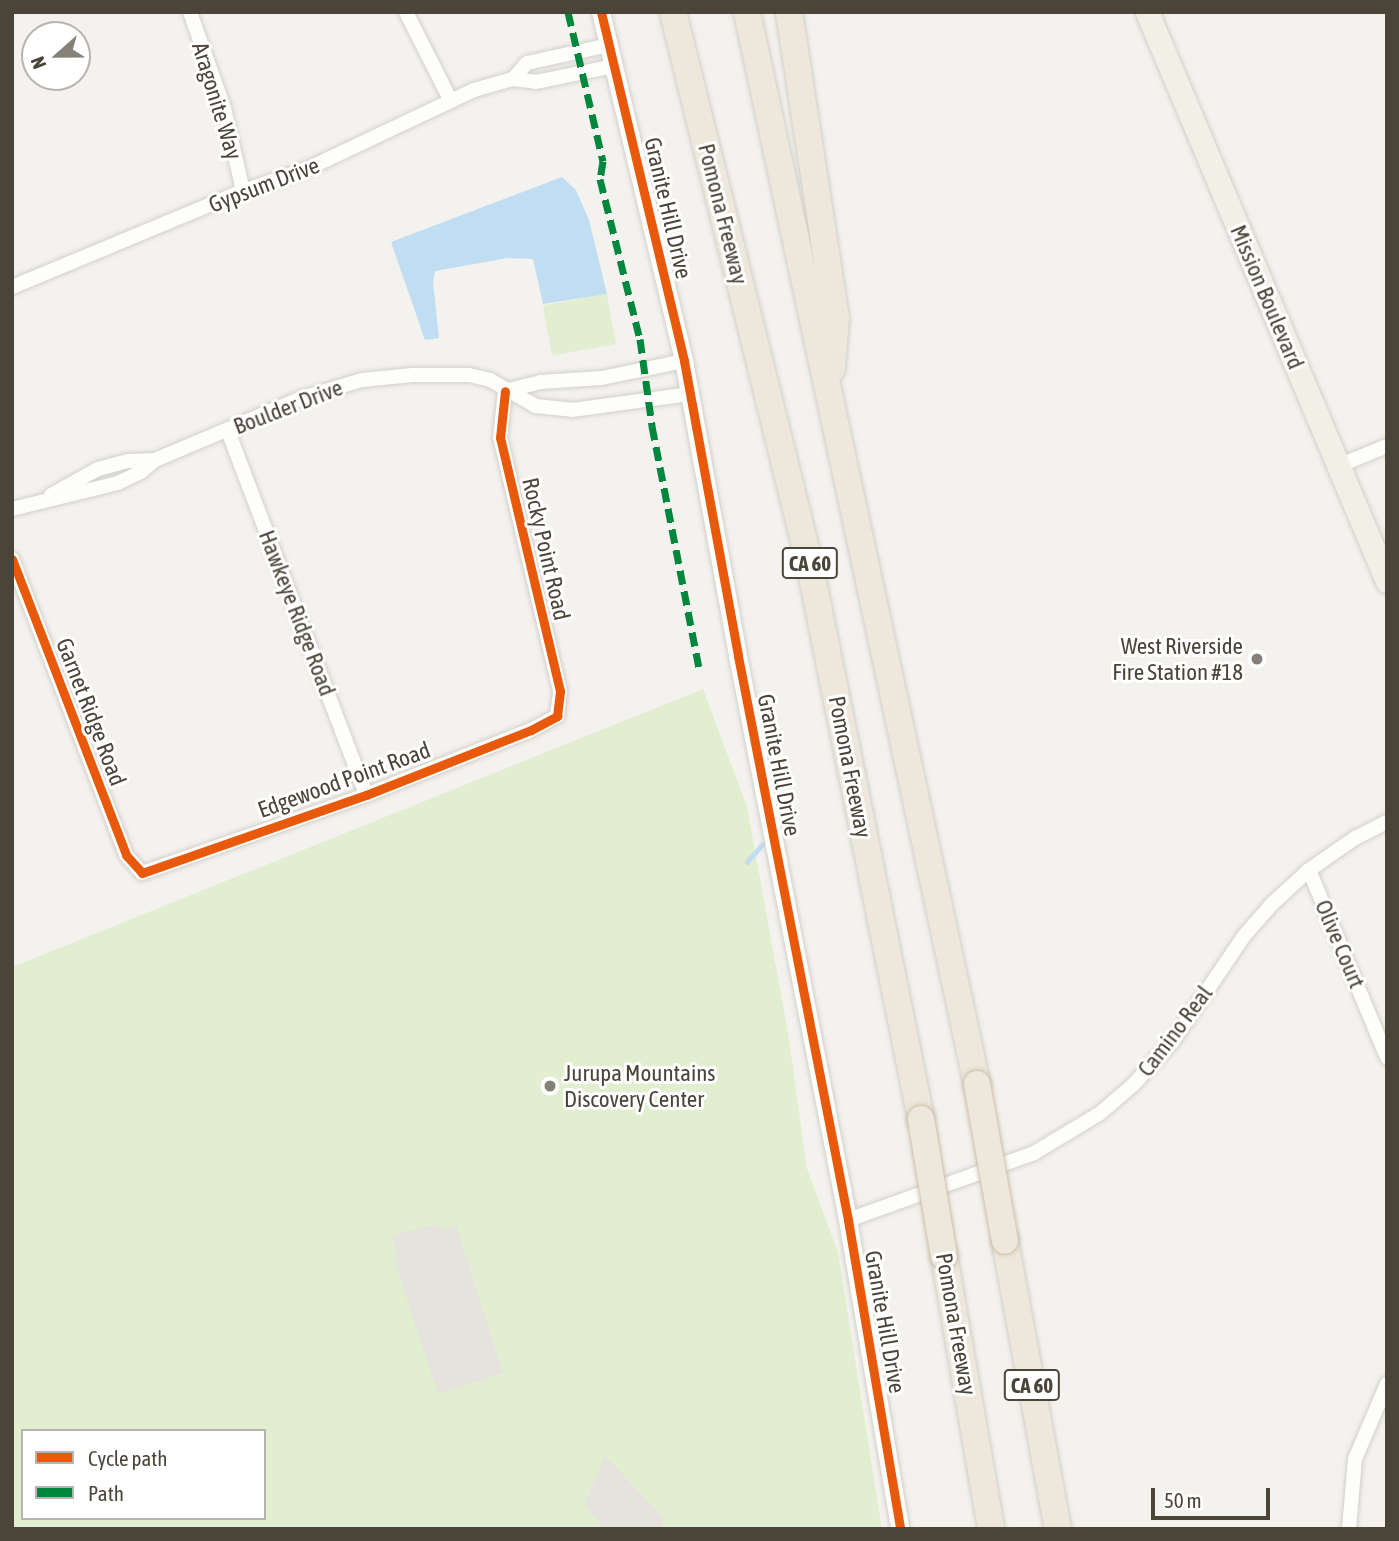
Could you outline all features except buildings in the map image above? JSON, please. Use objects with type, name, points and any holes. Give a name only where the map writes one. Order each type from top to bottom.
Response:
[{"type":"highway","name":"Pomona Freeway","points":[[673,12],[809,561],[921,1119],[991,1529]]},
{"type":"highway","name":"CA 60","points":[[747,12],[977,1084],[1058,1529]]},
{"type":"highway","points":[[789,12],[836,318],[829,399]]},
{"type":"main road","name":"Mission Boulevard","points":[[1147,12],[1387,581]]},
{"type":"street","name":"Aragonite Way","points":[[190,12],[224,108],[243,191]]},
{"type":"street","points":[[406,12],[451,101]]},
{"type":"street","name":"Granite Hill Drive","points":[[601,12],[684,361],[848,1220],[900,1529]]},
{"type":"street","name":"Gypsum Drive","points":[[513,79],[527,63],[609,45]]},
{"type":"street","name":"Gypsum Drive","points":[[12,287],[243,191],[307,169],[474,90],[513,79],[536,82],[614,66]]},
{"type":"street","points":[[505,391],[540,382],[562,382],[684,361]]},
{"type":"street","name":"Boulder Drive","points":[[12,509],[47,498],[98,469],[128,461],[155,460],[302,398],[362,380],[413,375],[469,375],[490,380],[505,391],[536,406],[572,410],[690,394]]},
{"type":"street","points":[[561,409],[562,382]]},
{"type":"street","name":"Rocky Point Road","points":[[505,391],[500,438],[560,691],[557,716]]},
{"type":"street","name":"Hawkeye Ridge Road","points":[[228,430],[366,795]]},
{"type":"street","points":[[1338,466],[1387,446]]},
{"type":"street","name":"Garnet Ridge Road","points":[[12,559],[126,855],[142,873]]},
{"type":"street","name":"Edgewood Point Road","points":[[142,873],[366,795],[531,730],[557,716]]},
{"type":"street","name":"Camino Real","points":[[848,1220],[1034,1153],[1099,1114],[1133,1086],[1172,1042],[1244,936],[1272,904],[1309,870],[1355,838],[1387,822]]},
{"type":"street","name":"Olive Court","points":[[1309,870],[1387,1057]]},
{"type":"street","points":[[1349,1529],[1355,1459],[1387,1384]]},
{"type":"green space","points":[[607,294],[616,344],[552,356],[543,305]]},
{"type":"green space","name":"Jurupa Mountains Discovery Center","points":[[703,689],[747,807],[788,1033],[807,1169],[838,1252],[882,1529],[12,1529],[12,967]]},
{"type":"shaded area","points":[[436,1224],[444,1230],[456,1225],[503,1373],[438,1394],[394,1260],[398,1258],[392,1236]]},
{"type":"shaded area","points":[[605,1456],[663,1517],[662,1529],[604,1529],[584,1504]]},
{"type":"water","points":[[562,177],[576,190],[589,220],[607,294],[543,304],[533,259],[508,258],[435,271],[433,282],[439,338],[425,340],[391,242]]},
{"type":"waterway","points":[[747,862],[762,845]]},
{"type":"marked path","points":[[568,12],[603,161],[600,179],[640,339],[652,426],[699,667]]},
{"type":"cycle path","points":[[601,12],[684,361],[738,656],[848,1220],[900,1529]]},
{"type":"cycle path","points":[[12,559],[126,855],[142,873],[366,795],[531,730],[557,716],[560,691],[500,438],[505,391]]},
{"type":"place","name":"West Riverside Fire Station #18","points":[[1257,659]]},
{"type":"place","name":"Jurupa Mountains Discovery Center","points":[[550,1086]]}]
